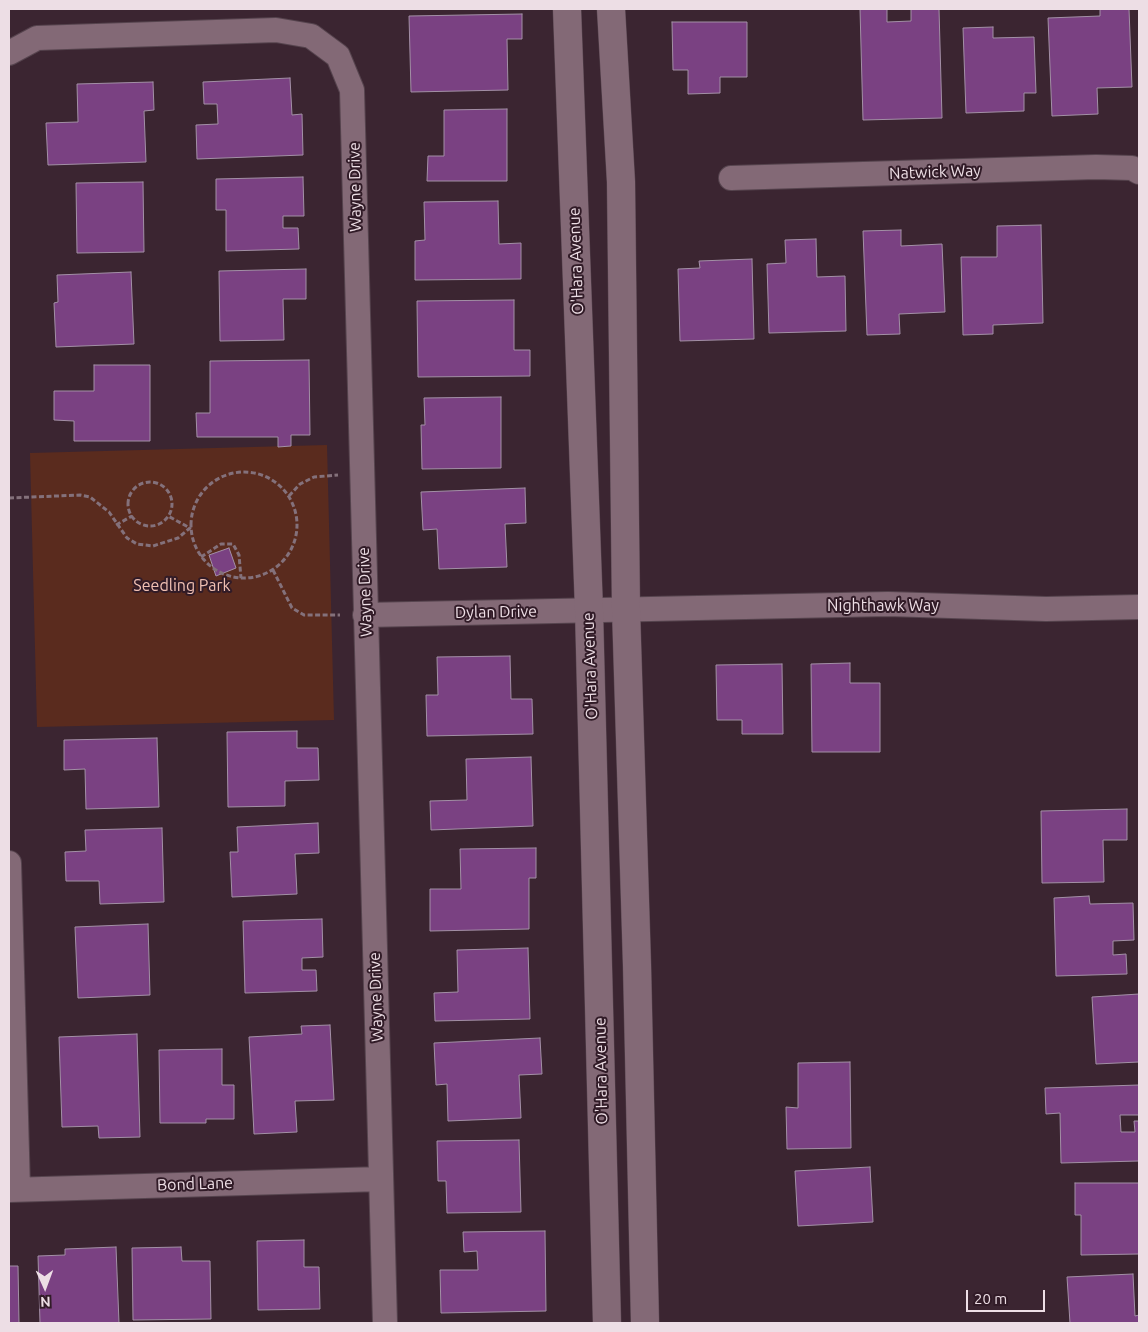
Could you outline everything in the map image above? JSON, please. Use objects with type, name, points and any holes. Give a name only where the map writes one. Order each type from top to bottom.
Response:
[{"type":"street","name":"O'Hara Avenue","points":[[567,9],[589,610],[607,1323]]},
{"type":"street","points":[[612,9],[621,182],[626,609],[638,965],[645,1323]]},
{"type":"street","name":"Wayne Drive","points":[[9,53],[37,38],[276,30],[311,36],[338,56],[352,90],[385,1323]]},
{"type":"street","name":"Natwick Way","points":[[731,178],[1096,167],[1132,168],[1139,172]]},
{"type":"street","name":"Nighthawk Way","points":[[626,609],[888,604],[1046,609],[1139,607]]},
{"type":"street","name":"Dylan Drive","points":[[366,615],[626,609]]},
{"type":"street","points":[[9,863],[13,1190]]},
{"type":"street","name":"Bond Lane","points":[[13,1190],[381,1179]]},
{"type":"path","points":[[241,472],[255,473],[268,478],[289,496],[297,522],[296,536],[288,555],[273,570],[260,576],[241,578],[219,573],[201,557],[193,542],[190,528],[191,514],[196,501],[214,481],[227,475],[241,472]]},
{"type":"path","points":[[289,496],[300,484],[314,476],[362,475]]},
{"type":"path","points":[[149,482],[160,484],[168,492],[172,503],[168,516],[162,522],[151,525],[140,523],[132,516],[128,505],[130,494],[138,486],[149,482]]},
{"type":"path","points":[[9,498],[80,495],[90,497],[109,512],[116,525],[127,538],[137,544],[153,546],[178,538],[190,528]]},
{"type":"path","points":[[116,525],[132,516]]},
{"type":"path","points":[[168,516],[190,528]]},
{"type":"path","points":[[201,557],[221,544],[233,544],[239,555],[241,578]]},
{"type":"path","points":[[273,570],[292,608],[304,615],[366,615]]},
{"type":"green space","name":"Seedling Park","points":[[327,445],[334,720],[37,727],[30,453]]},
{"type":"building","points":[[860,9],[887,9],[887,22],[911,21],[911,9],[939,9],[942,118],[863,120]]},
{"type":"building","points":[[1100,9],[1129,9],[1132,87],[1097,88],[1098,114],[1052,116],[1048,18],[1100,16]]},
{"type":"building","points":[[522,14],[522,39],[507,39],[508,90],[411,92],[409,16]]},
{"type":"building","points":[[672,22],[747,22],[747,77],[720,77],[720,93],[688,94],[688,70],[673,70]]},
{"type":"building","points":[[993,27],[993,38],[1034,37],[1036,93],[1024,93],[1024,111],[966,113],[963,28]]},
{"type":"building","points":[[290,78],[292,115],[302,114],[303,155],[197,159],[196,125],[218,124],[217,104],[204,104],[203,82]]},
{"type":"building","points":[[153,82],[154,110],[144,111],[146,162],[48,165],[46,123],[78,122],[77,84]]},
{"type":"building","points":[[507,109],[507,181],[427,181],[428,156],[444,156],[444,110]]},
{"type":"building","points":[[303,177],[304,216],[283,216],[283,228],[298,228],[299,249],[226,251],[226,210],[216,210],[216,179]]},
{"type":"building","points":[[143,182],[144,252],[77,253],[76,183]]},
{"type":"building","points":[[498,201],[499,244],[521,243],[521,279],[415,280],[415,241],[425,240],[424,202]]},
{"type":"building","points":[[1041,225],[1043,323],[993,325],[993,334],[963,335],[961,257],[997,257],[997,226]]},
{"type":"building","points":[[901,230],[901,246],[942,244],[945,312],[899,314],[900,334],[867,335],[863,231]]},
{"type":"building","points":[[816,239],[817,277],[845,276],[846,331],[769,333],[767,264],[786,263],[785,240]]},
{"type":"building","points":[[752,259],[754,339],[680,341],[678,269],[700,268],[699,261]]},
{"type":"building","points":[[306,269],[306,299],[283,299],[284,340],[220,341],[219,271]]},
{"type":"building","points":[[131,272],[134,344],[56,347],[54,303],[58,302],[57,275]]},
{"type":"building","points":[[514,300],[514,350],[530,350],[530,376],[418,377],[417,301]]},
{"type":"building","points":[[309,360],[310,435],[291,435],[291,446],[278,447],[278,437],[197,437],[196,413],[210,413],[210,361]]},
{"type":"building","points":[[94,365],[150,365],[150,441],[74,441],[74,421],[54,420],[54,391],[94,391]]},
{"type":"building","points":[[501,397],[501,468],[422,469],[421,425],[425,425],[424,398]]},
{"type":"building","points":[[525,488],[526,523],[505,524],[507,567],[439,569],[437,529],[423,530],[421,492]]},
{"type":"building","points":[[229,548],[236,568],[216,576],[209,555]]},
{"type":"building","points":[[510,656],[511,699],[532,699],[533,734],[427,736],[426,695],[438,695],[437,657]]},
{"type":"building","points":[[850,663],[850,683],[880,683],[880,752],[812,752],[811,664]]},
{"type":"building","points":[[782,664],[783,734],[742,734],[742,720],[717,720],[716,665]]},
{"type":"building","points":[[297,731],[297,748],[318,748],[319,780],[285,781],[285,806],[228,807],[227,732]]},
{"type":"building","points":[[157,738],[159,807],[86,809],[85,769],[64,770],[64,740]]},
{"type":"building","points":[[531,757],[533,826],[431,830],[430,801],[467,800],[466,759]]},
{"type":"building","points":[[1127,809],[1127,840],[1103,840],[1104,882],[1042,883],[1041,811]]},
{"type":"building","points":[[318,823],[319,853],[295,854],[297,894],[232,897],[230,852],[238,852],[237,827]]},
{"type":"building","points":[[162,828],[164,902],[100,904],[99,881],[66,881],[65,852],[86,851],[85,830]]},
{"type":"building","points":[[536,848],[536,878],[529,878],[529,929],[430,931],[430,889],[461,889],[460,849]]},
{"type":"building","points":[[1089,896],[1090,904],[1133,903],[1134,940],[1113,941],[1113,955],[1126,954],[1127,974],[1056,976],[1054,898]]},
{"type":"building","points":[[322,919],[323,957],[302,958],[302,970],[316,970],[317,991],[245,993],[243,921]]},
{"type":"building","points":[[148,924],[150,995],[78,998],[75,927]]},
{"type":"building","points":[[528,948],[530,1019],[435,1021],[434,993],[458,992],[457,950]]},
{"type":"building","points":[[1139,994],[1139,1062],[1096,1064],[1092,997]]},
{"type":"building","points":[[330,1025],[334,1100],[295,1101],[297,1132],[254,1134],[249,1037],[302,1034],[301,1026]]},
{"type":"building","points":[[137,1034],[140,1137],[99,1138],[98,1126],[62,1127],[59,1037]]},
{"type":"building","points":[[540,1038],[542,1074],[519,1075],[521,1118],[448,1121],[447,1084],[436,1085],[434,1043]]},
{"type":"building","points":[[222,1049],[222,1085],[234,1085],[234,1119],[206,1119],[206,1123],[160,1123],[159,1050]]},
{"type":"building","points":[[850,1062],[851,1148],[787,1149],[786,1107],[798,1108],[798,1063]]},
{"type":"building","points":[[1139,1085],[1139,1115],[1120,1115],[1121,1132],[1135,1132],[1134,1121],[1139,1121],[1139,1161],[1061,1163],[1060,1113],[1046,1114],[1045,1088]]},
{"type":"building","points":[[519,1140],[521,1212],[447,1213],[446,1181],[438,1181],[437,1141]]},
{"type":"building","points":[[870,1167],[873,1222],[798,1226],[795,1171]]},
{"type":"building","points":[[1075,1183],[1139,1183],[1139,1254],[1081,1255],[1081,1215],[1075,1215]]},
{"type":"building","points":[[545,1231],[546,1311],[441,1313],[440,1270],[478,1270],[477,1251],[464,1252],[463,1232]]},
{"type":"building","points":[[304,1240],[304,1267],[319,1267],[320,1309],[258,1310],[257,1241]]},
{"type":"building","points":[[116,1247],[119,1323],[40,1323],[38,1256],[65,1255],[65,1249]]},
{"type":"building","points":[[181,1247],[182,1261],[210,1261],[211,1319],[133,1320],[132,1248]]},
{"type":"building","points":[[9,1266],[18,1266],[19,1323],[9,1323]]},
{"type":"building","points":[[1133,1274],[1135,1316],[1139,1315],[1139,1323],[1070,1323],[1067,1277]]}]
